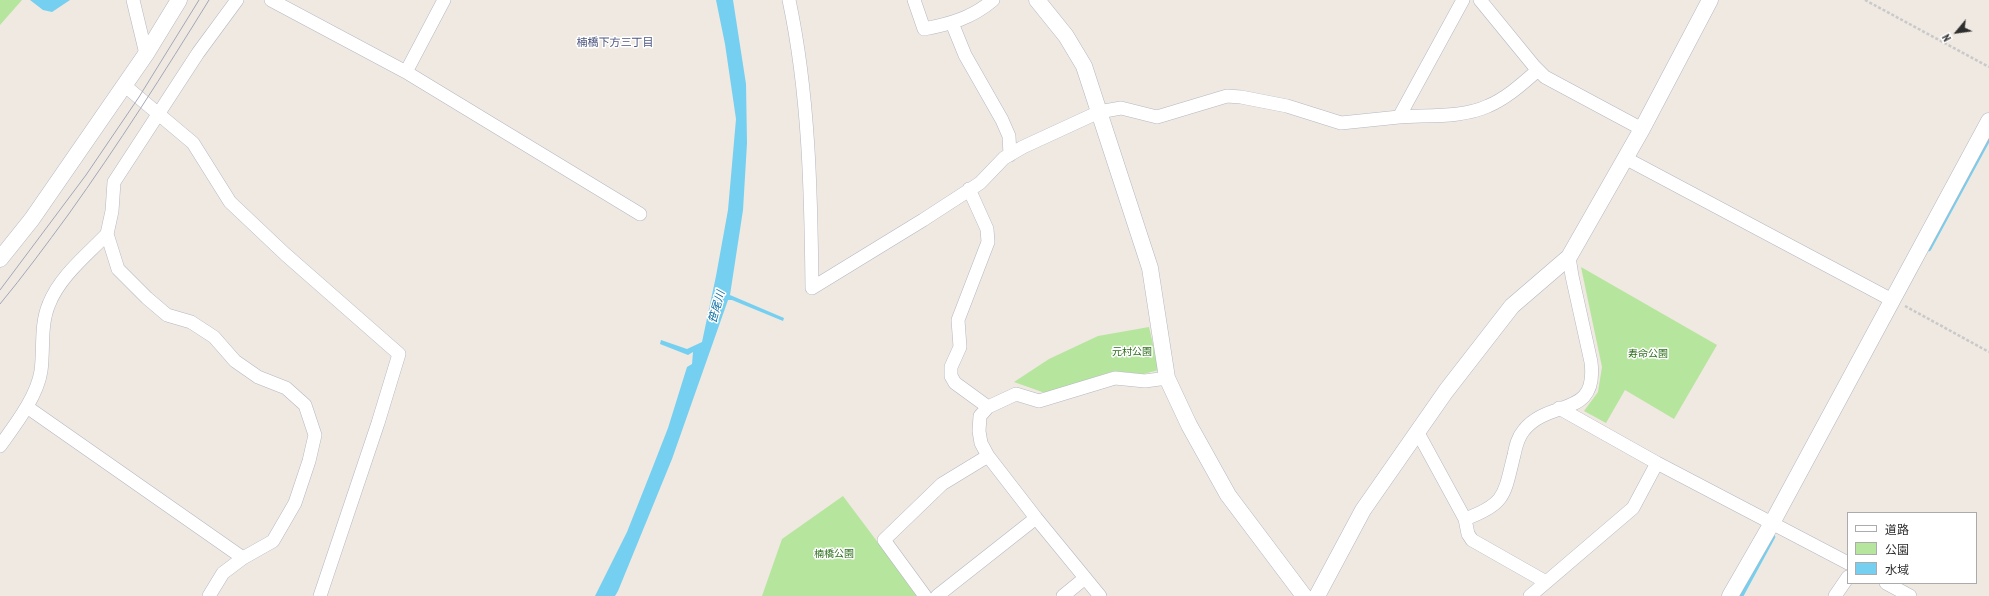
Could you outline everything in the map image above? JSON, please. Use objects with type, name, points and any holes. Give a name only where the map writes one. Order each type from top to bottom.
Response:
[{"type":"street","points":[[133,0],[146,54]]},
{"type":"street","points":[[0,259],[32,219],[146,54],[179,0]]},
{"type":"street","points":[[212,594],[222,573],[243,558],[274,541],[295,502],[310,461],[315,435],[305,405],[286,388],[258,377],[236,361],[214,337],[191,322],[167,316],[118,269],[108,234],[112,210],[114,182],[198,53],[237,0]]},
{"type":"street","points":[[271,0],[406,72],[640,214]]},
{"type":"street","points":[[406,72],[444,0]]},
{"type":"street","points":[[789,0],[794,24],[808,145],[812,288],[969,190],[980,182],[1004,158],[1023,147],[1099,112],[1121,108],[1157,116],[1227,96],[1241,97],[1287,106],[1341,123],[1400,117],[1467,113],[1488,107],[1504,98],[1538,70]]},
{"type":"street","points":[[914,0],[924,29],[952,23],[970,16],[993,0]]},
{"type":"street","points":[[1037,0],[1066,36],[1084,66],[1150,268],[1167,378],[1189,425],[1228,495],[1304,596]]},
{"type":"street","points":[[1400,117],[1463,0]]},
{"type":"street","points":[[1480,0],[1545,77],[1642,129]]},
{"type":"street","points":[[1316,596],[1364,510],[1416,431],[1512,306],[1569,257],[1642,129],[1710,0]]},
{"type":"street","points":[[952,23],[965,55],[1002,120],[1008,136],[1010,155]]},
{"type":"street","points":[[124,85],[193,143],[230,202],[285,254],[399,354],[378,423],[320,596]]},
{"type":"street","points":[[1730,596],[1777,526],[1897,302],[1989,121]]},
{"type":"street","points":[[1625,158],[1897,302]]},
{"type":"street","points":[[969,190],[987,229],[988,242],[958,320],[960,347],[951,367],[951,376],[955,383],[988,407]]},
{"type":"street","points":[[0,446],[27,407],[41,372],[43,327],[49,304],[65,278],[108,234]]},
{"type":"street","points":[[1464,519],[1485,511],[1498,503],[1504,492],[1518,440],[1525,429],[1539,418],[1553,410],[1576,403],[1591,387],[1593,373],[1569,257]]},
{"type":"street","points":[[1100,596],[1036,518],[988,456],[981,443],[979,431],[980,416],[988,407],[1016,394],[1039,401],[1115,378],[1145,381],[1167,378]]},
{"type":"street","points":[[27,407],[243,558]]},
{"type":"street","points":[[1559,408],[1657,463],[1847,562]]},
{"type":"street","points":[[1416,431],[1464,519],[1468,534],[1472,540],[1546,582]]},
{"type":"street","points":[[925,596],[884,540],[942,484],[988,456]]},
{"type":"street","points":[[1530,596],[1633,508],[1657,463]]},
{"type":"street","points":[[937,596],[1036,518]]},
{"type":"street","points":[[1063,596],[1085,578]]},
{"type":"street","points":[[1835,596],[1847,578]]},
{"type":"street","points":[[1888,584],[1910,596]]},
{"type":"path","points":[[1865,0],[1989,67]]},
{"type":"path","points":[[1897,302],[1989,352]]},
{"type":"green space","points":[[0,0],[22,0],[0,25]]},
{"type":"green space","name":"寿命公園","points":[[1581,267],[1717,345],[1674,419],[1625,390],[1606,423],[1584,411],[1598,392],[1602,367]]},
{"type":"green space","name":"元村公園","points":[[1149,327],[1159,370],[1143,374],[1114,371],[1045,393],[1014,382],[1049,359],[1098,336]]},
{"type":"green space","name":"楠橋公園","points":[[843,496],[918,596],[762,596],[782,539]]},
{"type":"water","points":[[30,0],[70,0],[52,12],[43,10]]},
{"type":"water","name":"笹尾川","points":[[716,0],[733,0],[746,84],[747,143],[743,210],[730,295],[784,318],[783,321],[732,300],[728,300],[672,459],[618,591],[615,596],[595,596],[627,532],[668,428],[687,367],[692,364],[693,352],[688,355],[660,344],[661,340],[687,349],[702,342],[716,276],[728,210],[736,119],[725,44]]},
{"type":"waterway","points":[[1929,249],[1989,138]]},
{"type":"waterway","points":[[1741,596],[1773,537]]},
{"type":"tram line","points":[[0,290],[86,175],[139,97],[199,0]]},
{"type":"tram line","points":[[0,304],[87,189],[175,55],[209,0]]},
{"type":"district","name":"楠橋下方三丁目","points":[[615,43]]}]
